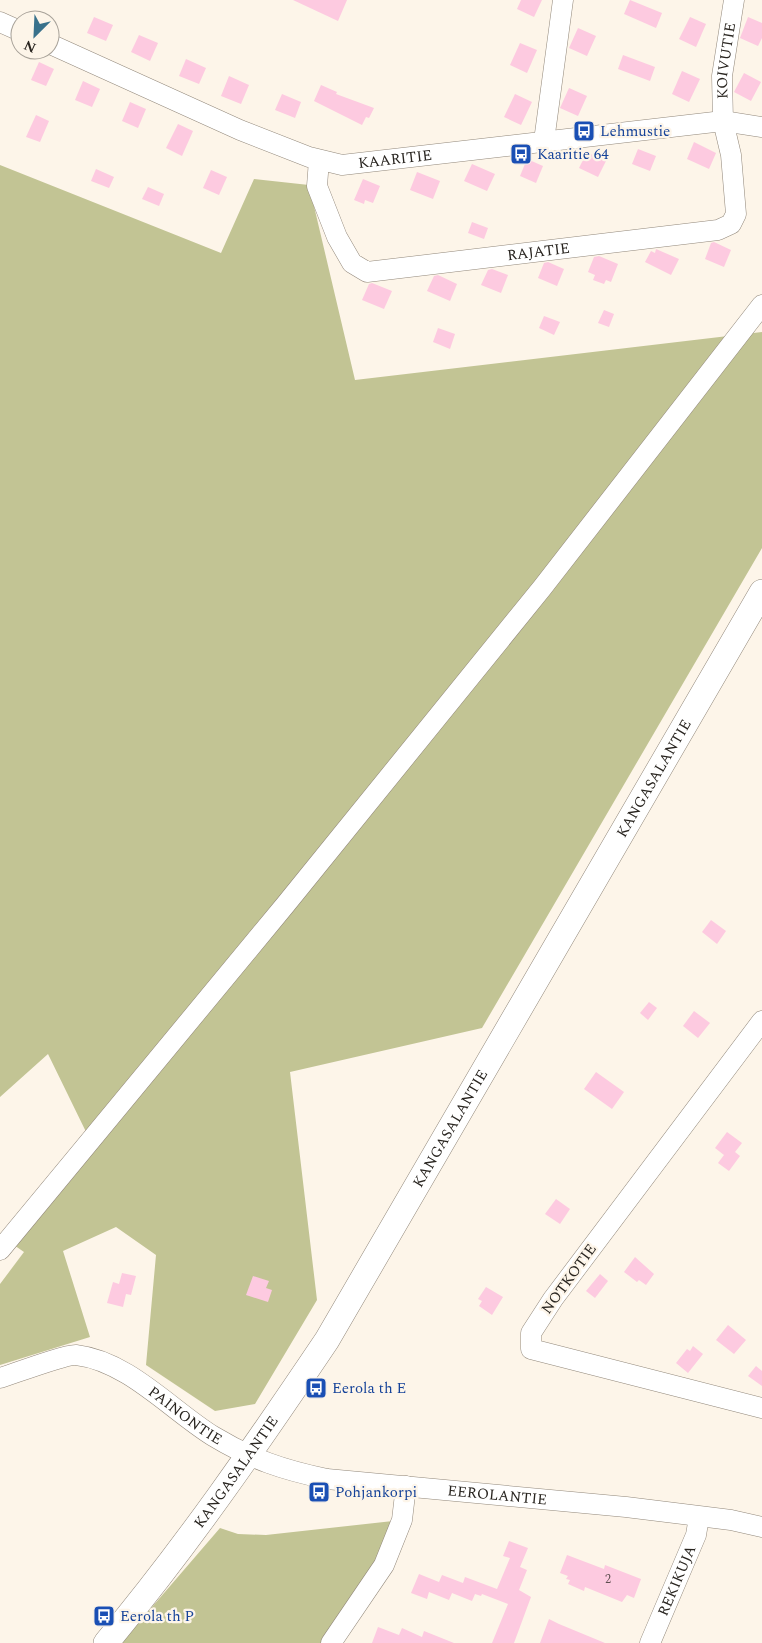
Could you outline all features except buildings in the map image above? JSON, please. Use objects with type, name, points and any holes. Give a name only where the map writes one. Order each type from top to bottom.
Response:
[{"type":"main road","name":"KANGASALANTIE","points":[[106,1643],[150,1590],[249,1456],[327,1340],[762,592]]},
{"type":"street","points":[[544,141],[563,0]]},
{"type":"street","name":"KOIVUTIE","points":[[723,121],[722,76],[734,0]]},
{"type":"street","name":"KAARITIE","points":[[60,49],[240,130],[319,160],[342,165],[723,121],[762,126]]},
{"type":"street","name":"RAJATIE","points":[[319,160],[317,186],[337,237],[352,263],[367,272],[718,230],[731,224],[736,214],[731,155],[723,121]]},
{"type":"street","points":[[0,1250],[286,904],[542,588],[762,305]]},
{"type":"street","name":"NOTKOTIE","points":[[762,1021],[553,1299],[531,1333],[531,1349],[762,1408]]},
{"type":"street","name":"PAINONTIE","points":[[0,1378],[75,1355],[102,1362],[133,1378],[213,1436],[249,1456],[286,1471],[327,1478],[406,1486]]},
{"type":"street","points":[[331,1643],[384,1565],[402,1520],[406,1486]]},
{"type":"street","name":"EEROLANTIE","points":[[406,1486],[699,1516],[762,1526]]},
{"type":"street","name":"REKIKUJA","points":[[650,1643],[696,1535],[699,1516]]},
{"type":"green space","points":[[0,165],[221,253],[254,179],[309,185],[355,380],[762,332],[762,548],[482,1028],[290,1072],[317,1300],[255,1404],[215,1411],[146,1365],[156,1255],[116,1227],[63,1251],[90,1337],[0,1365],[0,1284],[24,1252],[11,1243],[90,1140],[48,1054],[0,1097]]},
{"type":"green space","points":[[402,1520],[331,1643],[121,1643],[220,1528],[238,1534],[266,1535]]},
{"type":"place","name":"Lehmustie","points":[[584,131]]},
{"type":"place","name":"Kaaritie 64","points":[[521,154]]},
{"type":"place","name":"Eerola th E","points":[[316,1388]]},
{"type":"place","name":"Pohjankorpi","points":[[319,1492]]},
{"type":"place","name":"Eerola th P","points":[[104,1616]]}]
